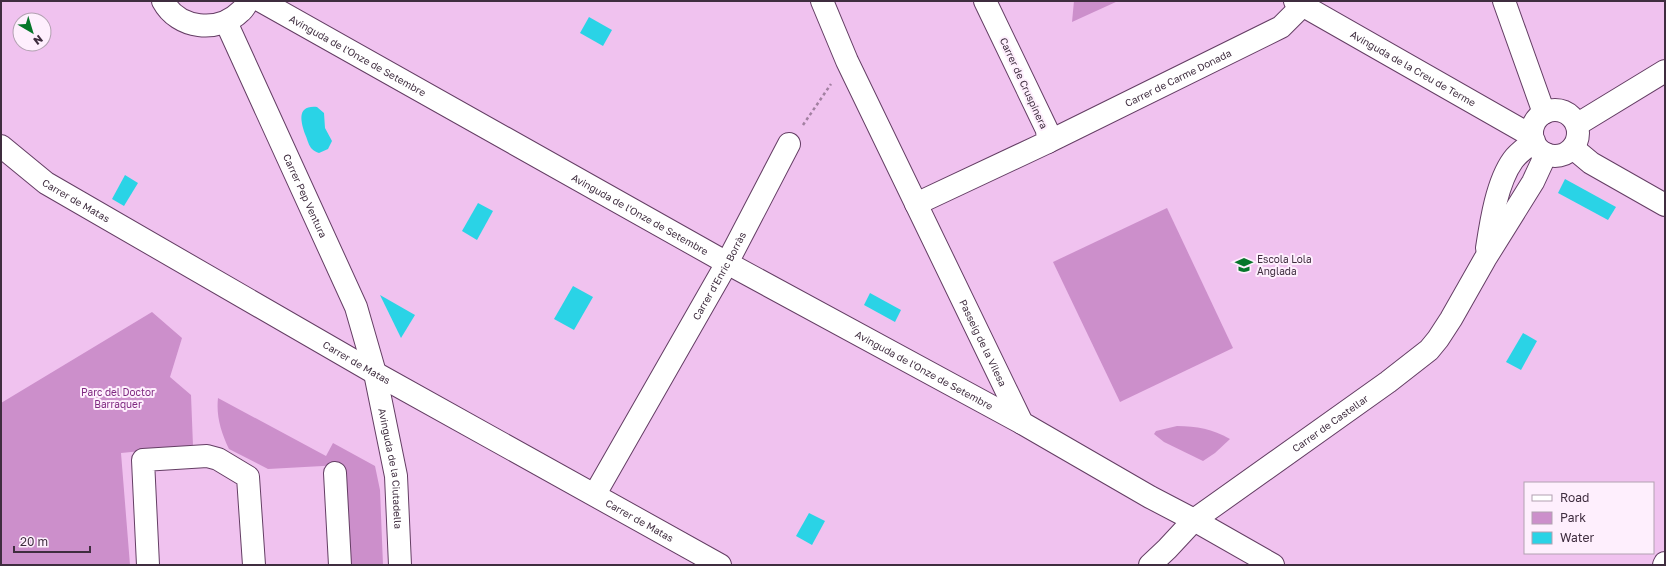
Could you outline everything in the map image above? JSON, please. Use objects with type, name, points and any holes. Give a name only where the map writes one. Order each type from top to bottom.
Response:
[{"type":"street","points":[[163,1],[167,9],[184,22],[205,26],[226,22],[241,11],[248,1]]},
{"type":"street","name":"Avinguda de l'Onze de Setembre","points":[[261,1],[727,263],[1022,422]]},
{"type":"street","name":"Passeig de la Vilesa","points":[[822,1],[847,61],[1022,422]]},
{"type":"street","name":"Carrer de Cruspinera","points":[[916,204],[1048,142],[1047,130],[984,1]]},
{"type":"street","points":[[1504,1],[1544,113]]},
{"type":"street","name":"Carrer de Carme Donada","points":[[1048,142],[1281,27],[1301,2]]},
{"type":"street","name":"Avinguda de la Creu de Terme","points":[[1301,2],[1537,144]]},
{"type":"street","name":"Carrer Pep Ventura","points":[[226,22],[356,307],[375,373]]},
{"type":"street","points":[[1578,124],[1665,71]]},
{"type":"street","points":[[1558,109],[1565,111],[1575,119],[1578,124],[1578,135],[1573,148],[1560,155],[1537,144],[1535,122],[1544,113],[1558,109]]},
{"type":"street","name":"Carrer d'Enric Borràs","points":[[595,494],[727,263],[789,144]]},
{"type":"street","name":"Carrer de Castellar","points":[[1150,565],[1168,549],[1194,520],[1417,361],[1438,339],[1485,259],[1533,182],[1537,144]]},
{"type":"street","name":"Carrer de Matas","points":[[1,146],[46,184],[375,373],[595,494],[720,565]]},
{"type":"street","points":[[1573,148],[1591,162],[1665,205]]},
{"type":"street","name":"Avinguda de la Ciutadella","points":[[375,373],[396,476],[400,565]]},
{"type":"street","points":[[1022,422],[1150,497],[1273,565]]},
{"type":"street","points":[[148,565],[143,460],[207,456],[218,459],[248,477],[254,565]]},
{"type":"street","points":[[335,473],[340,565]]},
{"type":"path","points":[[789,144],[847,61]]},
{"type":"green space","points":[[1074,1],[1118,1],[1072,22]]},
{"type":"green space","points":[[1167,208],[1233,348],[1120,402],[1053,262]]},
{"type":"green space","name":"Parc del Doctor Barraquer","points":[[152,312],[182,338],[170,377],[191,395],[193,446],[121,453],[130,565],[1,565],[1,403]]},
{"type":"green space","points":[[218,398],[326,456],[333,443],[375,466],[380,490],[383,565],[346,565],[341,465],[268,469],[229,449],[220,424]]},
{"type":"green space","points":[[1177,426],[1204,429],[1230,439],[1215,453],[1203,461],[1164,442],[1154,434],[1156,431]]},
{"type":"water","points":[[589,17],[612,30],[603,46],[580,33]]},
{"type":"water","points":[[310,107],[317,107],[324,113],[325,128],[332,141],[328,149],[319,153],[311,148],[302,120],[303,112],[306,109]]},
{"type":"water","points":[[125,175],[138,183],[124,206],[112,199]]},
{"type":"water","points":[[1565,179],[1616,207],[1608,220],[1558,193]]},
{"type":"water","points":[[478,203],[493,211],[477,240],[462,231]]},
{"type":"water","points":[[573,286],[593,297],[574,330],[554,319]]},
{"type":"water","points":[[870,293],[901,310],[895,322],[864,305]]},
{"type":"water","points":[[380,295],[415,315],[401,338]]},
{"type":"water","points":[[1523,333],[1537,341],[1521,370],[1506,362]]},
{"type":"water","points":[[809,513],[825,521],[812,545],[796,536]]},
{"type":"place","name":"Escola Lola Anglada","points":[[1244,265]]}]
